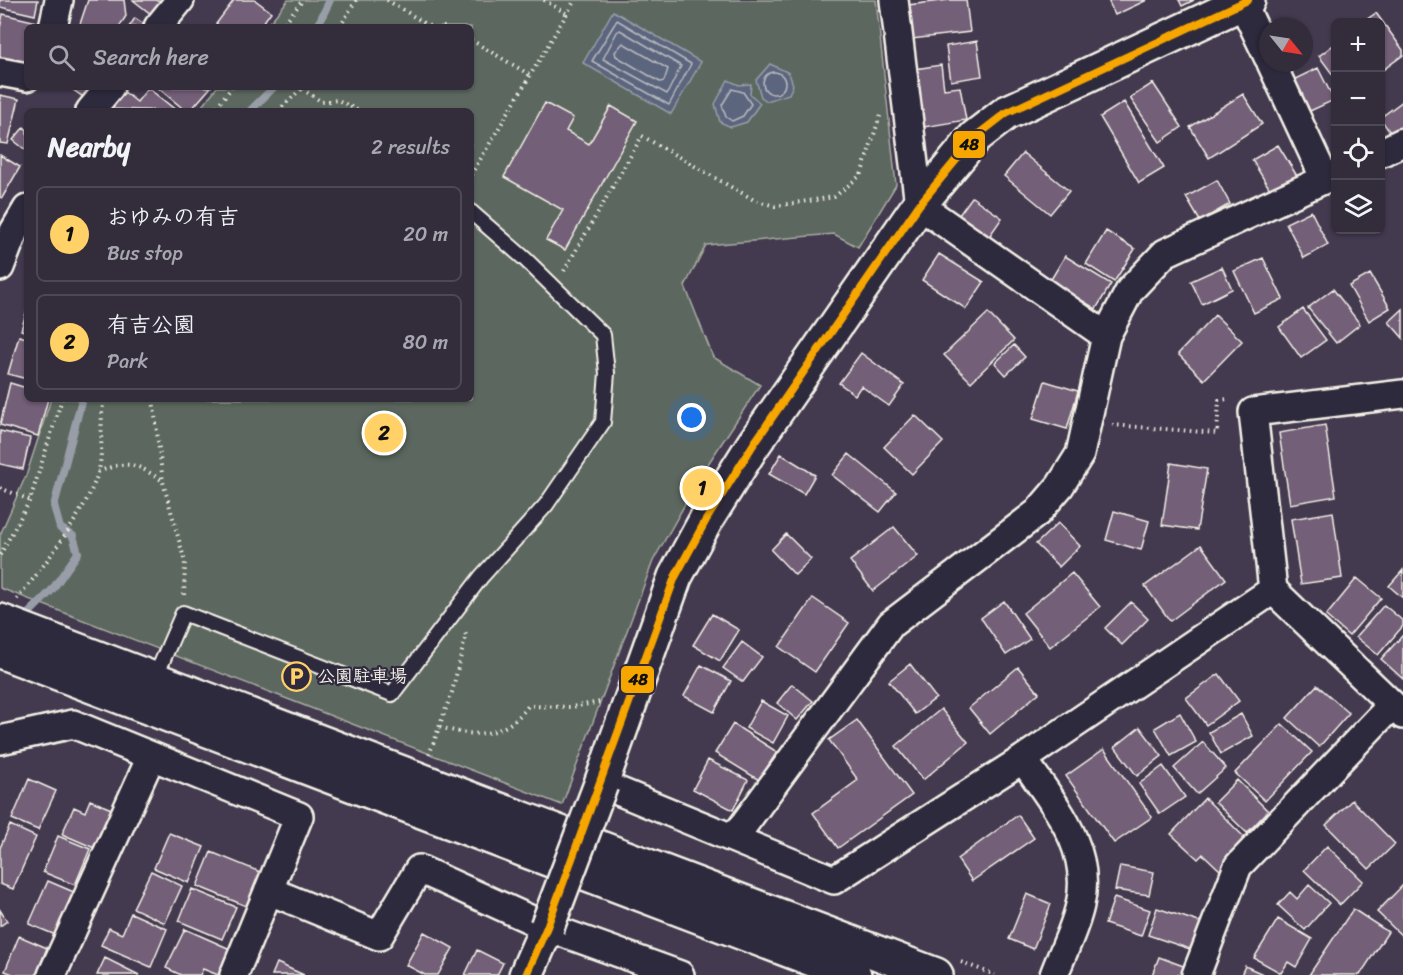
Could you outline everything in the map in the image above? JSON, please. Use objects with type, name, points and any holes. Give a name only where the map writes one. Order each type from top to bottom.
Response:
[{"type":"street","points":[[54,24],[59,0]]},
{"type":"street","points":[[160,24],[180,0]]},
{"type":"street","points":[[894,0],[919,205],[1106,336]]},
{"type":"street","points":[[526,975],[547,927],[601,784],[675,578],[706,520],[753,445],[919,205],[975,137],[1006,113],[1244,1],[1259,36]]},
{"type":"street","points":[[0,72],[24,77]]},
{"type":"street","points":[[734,838],[891,624],[1037,513],[1052,495],[1080,454],[1106,336],[1130,290],[1165,253],[1330,176],[1276,72]]},
{"type":"street","points":[[92,108],[108,90]]},
{"type":"street","points":[[1385,151],[1403,142]]},
{"type":"street","points":[[0,267],[14,231],[24,214]]},
{"type":"street","points":[[1196,975],[1238,866],[1397,710],[1273,590],[1253,412],[1402,399]]},
{"type":"street","points":[[601,784],[834,880],[1023,759],[1273,590]]},
{"type":"street","points":[[7,611],[23,650],[854,975]]},
{"type":"street","points":[[23,650],[155,678],[936,975]]},
{"type":"street","points":[[0,740],[74,724],[298,816],[270,891],[234,975]]},
{"type":"street","points":[[52,975],[151,757]]},
{"type":"street","points":[[1023,759],[1074,835],[1081,856],[1080,905],[1054,975]]},
{"type":"street","points":[[270,891],[379,936],[419,869],[547,927],[680,975]]},
{"type":"lane","points":[[155,678],[183,613],[392,694],[481,577],[546,505],[603,422],[607,373],[603,335],[474,215]]},
{"type":"path","points":[[283,24],[303,0]]},
{"type":"path","points":[[342,24],[356,0]]},
{"type":"path","points":[[388,0],[426,24]]},
{"type":"path","points":[[544,0],[567,14]]},
{"type":"path","points":[[474,170],[575,0]]},
{"type":"path","points":[[474,42],[530,75]]},
{"type":"path","points":[[215,108],[230,90]]},
{"type":"path","points":[[281,108],[300,90]]},
{"type":"path","points":[[305,90],[322,102],[338,99],[354,108]]},
{"type":"path","points":[[555,288],[642,136],[754,200],[775,206],[834,197],[861,175],[882,108]]},
{"type":"path","points":[[0,555],[30,500],[61,402]]},
{"type":"path","points":[[7,611],[77,515],[98,472],[100,416],[103,402]]},
{"type":"path","points":[[153,402],[164,482],[184,562],[183,613]]},
{"type":"path","points":[[1087,423],[1217,433]]},
{"type":"path","points":[[98,472],[118,464],[136,464],[164,482]]},
{"type":"path","points":[[0,488],[30,500]]},
{"type":"path","points":[[427,761],[452,692],[466,635],[456,610]]},
{"type":"path","points":[[440,727],[466,735],[494,731],[516,722],[528,706],[571,707],[602,702],[627,712]]},
{"type":"shaded area","points":[[288,0],[876,0],[896,185],[858,247],[834,234],[706,245],[685,286],[713,357],[760,385],[706,467],[653,561],[562,805],[0,588],[0,535],[27,473],[50,402],[474,402],[474,108],[200,108],[215,90],[474,90],[474,24],[268,24]]},
{"type":"water","points":[[613,11],[701,62],[671,114],[583,63]]},
{"type":"water","points":[[770,64],[789,73],[793,85],[789,94],[767,101],[761,97],[756,80]]},
{"type":"water","points":[[728,80],[739,85],[751,84],[750,94],[760,103],[747,122],[731,127],[720,122],[715,104]]},
{"type":"building","points":[[0,0],[38,0],[35,15],[0,7]]},
{"type":"building","points":[[88,0],[124,0],[126,16],[121,24],[80,24]]},
{"type":"building","points":[[133,0],[170,0],[156,18]]},
{"type":"building","points":[[234,0],[255,0],[271,12],[262,24],[216,24]]},
{"type":"building","points":[[966,0],[970,32],[912,39],[908,5]]},
{"type":"building","points":[[1108,0],[1147,0],[1115,15]]},
{"type":"building","points":[[1179,0],[1194,0],[1182,6]]},
{"type":"building","points":[[1376,13],[1380,18],[1369,18]]},
{"type":"building","points":[[3,14],[37,22],[37,24],[24,24],[24,66],[0,61],[0,28]]},
{"type":"building","points":[[135,18],[144,24],[131,24]]},
{"type":"building","points":[[1385,25],[1403,50],[1403,55],[1385,68]]},
{"type":"building","points":[[977,41],[982,76],[951,81],[946,46]]},
{"type":"building","points":[[1331,47],[1331,72],[1319,56]]},
{"type":"building","points":[[941,65],[944,89],[960,87],[966,120],[924,127],[915,69]]},
{"type":"building","points":[[1318,68],[1331,94],[1331,101],[1310,111],[1295,79]]},
{"type":"building","points":[[1153,83],[1182,127],[1160,142],[1130,98]]},
{"type":"building","points":[[73,90],[92,90],[86,99]]},
{"type":"building","points":[[146,90],[151,90],[173,108],[110,108],[123,91],[137,102]]},
{"type":"building","points":[[161,90],[208,90],[193,108],[182,108]]},
{"type":"building","points":[[1243,94],[1262,124],[1209,158],[1190,127]]},
{"type":"building","points":[[0,95],[19,99],[8,144],[0,143]]},
{"type":"building","points":[[1403,101],[1403,136],[1396,141],[1385,125],[1385,114]]},
{"type":"building","points":[[1124,102],[1164,168],[1139,183],[1100,117]]},
{"type":"building","points":[[545,103],[573,118],[566,131],[589,144],[611,106],[637,121],[565,250],[546,240],[563,210],[504,177]]},
{"type":"building","points":[[24,127],[24,149],[13,140]]},
{"type":"building","points":[[1278,145],[1297,176],[1271,191],[1252,160]]},
{"type":"building","points":[[1023,153],[1069,191],[1050,214],[1004,176]]},
{"type":"building","points":[[0,155],[20,167],[2,198],[0,197]]},
{"type":"building","points":[[1217,180],[1230,204],[1200,221],[1186,197]]},
{"type":"building","points":[[972,197],[1002,218],[986,241],[956,219]]},
{"type":"building","points":[[1311,211],[1328,245],[1304,258],[1286,223]]},
{"type":"building","points":[[1106,231],[1135,249],[1114,282],[1086,264]]},
{"type":"building","points":[[939,254],[984,282],[966,309],[922,280]]},
{"type":"building","points":[[1065,256],[1111,284],[1096,309],[1050,281]]},
{"type":"building","points":[[1263,258],[1283,299],[1254,313],[1234,271]]},
{"type":"building","points":[[1222,267],[1232,289],[1202,304],[1191,281]]},
{"type":"building","points":[[1370,274],[1390,308],[1369,321],[1349,286]]},
{"type":"building","points":[[1333,289],[1360,324],[1336,343],[1308,308]]},
{"type":"building","points":[[1303,309],[1326,340],[1301,358],[1279,327]]},
{"type":"building","points":[[1403,309],[1403,338],[1389,322]]},
{"type":"building","points":[[988,313],[1014,340],[971,382],[944,355]]},
{"type":"building","points":[[1215,315],[1242,341],[1204,380],[1178,354]]},
{"type":"building","points":[[19,336],[24,337],[24,378],[8,374]]},
{"type":"building","points":[[1014,345],[1025,357],[1006,375],[995,363]]},
{"type":"building","points":[[861,353],[904,385],[889,406],[861,386],[855,395],[839,383]]},
{"type":"building","points":[[1045,381],[1078,391],[1067,429],[1033,419]]},
{"type":"building","points":[[10,383],[24,387],[24,402],[47,402],[38,436],[0,425]]},
{"type":"building","points":[[915,415],[943,442],[912,474],[884,447]]},
{"type":"building","points":[[1325,425],[1336,496],[1290,504],[1279,433]]},
{"type":"building","points":[[0,431],[30,438],[23,469],[0,464]]},
{"type":"building","points":[[781,454],[815,475],[804,494],[769,474]]},
{"type":"building","points":[[849,454],[896,492],[880,512],[832,475]]},
{"type":"building","points":[[1171,463],[1207,469],[1197,530],[1162,525]]},
{"type":"building","points":[[1114,511],[1149,521],[1141,550],[1106,540]]},
{"type":"building","points":[[1333,512],[1342,578],[1301,584],[1291,519]]},
{"type":"building","points":[[1058,523],[1080,546],[1059,567],[1036,544]]},
{"type":"building","points":[[894,527],[918,556],[873,591],[850,561]]},
{"type":"building","points":[[786,534],[811,559],[795,575],[771,550]]},
{"type":"building","points":[[1201,545],[1226,579],[1170,621],[1145,586]]},
{"type":"building","points":[[1403,570],[1403,598],[1389,586]]},
{"type":"building","points":[[1072,573],[1100,607],[1050,647],[1023,613]]},
{"type":"building","points":[[1357,578],[1381,598],[1349,636],[1326,616]]},
{"type":"building","points":[[813,598],[849,623],[815,672],[779,647]]},
{"type":"building","points":[[1004,601],[1030,639],[1006,655],[981,618]]},
{"type":"building","points":[[1131,602],[1148,619],[1122,645],[1105,628]]},
{"type":"building","points":[[1384,605],[1403,621],[1403,626],[1378,655],[1356,637]]},
{"type":"building","points":[[712,614],[739,630],[720,661],[693,645]]},
{"type":"building","points":[[1403,635],[1403,679],[1381,659]]},
{"type":"building","points":[[742,642],[762,657],[743,682],[723,668]]},
{"type":"building","points":[[910,664],[936,698],[915,714],[889,681]]},
{"type":"building","points":[[701,665],[731,681],[714,712],[684,696]]},
{"type":"building","points":[[1018,667],[1039,693],[990,734],[969,708]]},
{"type":"building","points":[[1219,674],[1239,701],[1206,725],[1186,698]]},
{"type":"building","points":[[792,684],[813,701],[797,720],[777,703]]},
{"type":"building","points":[[1317,685],[1349,713],[1319,747],[1287,718]]},
{"type":"building","points":[[761,701],[788,716],[773,743],[746,728]]},
{"type":"building","points":[[941,709],[968,742],[923,780],[896,746]]},
{"type":"building","points":[[1180,713],[1196,742],[1171,756],[1155,728]]},
{"type":"building","points":[[1241,714],[1253,736],[1221,754],[1209,732]]},
{"type":"building","points":[[857,720],[912,795],[838,848],[813,813],[858,780],[829,740]]},
{"type":"building","points":[[733,724],[777,752],[759,780],[715,753]]},
{"type":"building","points":[[1282,724],[1312,752],[1265,801],[1235,773]]},
{"type":"building","points":[[1140,727],[1162,756],[1137,776],[1115,747]]},
{"type":"building","points":[[1203,742],[1226,768],[1197,794],[1174,768]]},
{"type":"building","points":[[1104,749],[1152,817],[1114,843],[1066,776]]},
{"type":"building","points":[[708,760],[748,780],[733,810],[693,789]]},
{"type":"building","points":[[1163,766],[1185,797],[1160,814],[1139,784]]},
{"type":"building","points":[[29,779],[56,791],[38,830],[12,819]]},
{"type":"building","points":[[1237,780],[1268,811],[1247,833],[1215,802]]},
{"type":"building","points":[[1205,798],[1250,843],[1223,873],[1203,854],[1198,859],[1171,834]]},
{"type":"building","points":[[90,800],[116,811],[99,850],[62,834],[74,807],[85,812]]},
{"type":"building","points":[[1352,800],[1395,844],[1369,869],[1326,825]]},
{"type":"building","points":[[1018,815],[1034,838],[972,881],[957,859]]},
{"type":"building","points":[[10,825],[36,837],[13,889],[0,884],[0,848]]},
{"type":"building","points":[[169,833],[204,847],[189,883],[154,868]]},
{"type":"building","points":[[58,836],[90,849],[75,885],[43,872]]},
{"type":"building","points":[[1327,846],[1363,881],[1340,905],[1304,870]]},
{"type":"building","points":[[211,852],[265,874],[251,908],[197,886]]},
{"type":"building","points":[[1120,866],[1154,872],[1149,895],[1115,890]]},
{"type":"building","points":[[151,871],[182,886],[165,923],[133,908]]},
{"type":"building","points":[[48,881],[76,893],[58,936],[29,924]]},
{"type":"building","points":[[1309,885],[1329,903],[1305,930],[1278,905],[1290,892],[1297,899]]},
{"type":"building","points":[[1403,885],[1403,937],[1377,912]]},
{"type":"building","points":[[192,889],[236,907],[222,939],[179,921]]},
{"type":"building","points":[[1027,894],[1051,904],[1033,949],[1009,939]]},
{"type":"building","points":[[1114,898],[1150,910],[1141,936],[1105,924]]},
{"type":"building","points":[[1157,908],[1211,926],[1202,953],[1148,935]]},
{"type":"building","points":[[1353,909],[1388,932],[1360,975],[1309,975]]},
{"type":"building","points":[[0,910],[7,921],[0,926]]},
{"type":"building","points":[[131,913],[167,929],[151,967],[101,945],[109,928],[122,934]]},
{"type":"building","points":[[1278,919],[1312,939],[1296,967],[1288,962],[1281,973],[1254,958]]},
{"type":"building","points":[[185,929],[230,949],[218,975],[203,969],[200,975],[181,975],[166,968]]},
{"type":"building","points":[[424,932],[453,948],[438,975],[425,975],[406,965]]},
{"type":"building","points":[[19,936],[47,948],[36,975],[15,975],[5,971]]},
{"type":"building","points":[[477,950],[503,963],[497,975],[465,975]]},
{"type":"building","points":[[1159,957],[1186,967],[1183,975],[1152,975]]},
{"type":"building","points":[[105,958],[139,975],[97,975]]},
{"type":"building","points":[[277,963],[304,975],[272,975]]},
{"type":"building","points":[[1245,966],[1265,975],[1241,975]]},
{"type":"waterway","points":[[318,24],[330,0]]},
{"type":"waterway","points":[[253,108],[271,90]]},
{"type":"waterway","points":[[21,621],[52,590],[78,553],[73,536],[60,528],[54,506],[81,402]]},
{"type":"transit line","name":"48","points":[[526,975],[547,927],[675,577],[706,520],[753,445],[919,205],[975,137],[1006,113],[1248,0]]},
{"type":"place","name":"有吉公園","points":[[384,433]]},
{"type":"place","name":"おゆみの有吉","points":[[702,488]]},
{"type":"place","name":"公園駐車場","points":[[296,676]]}]
